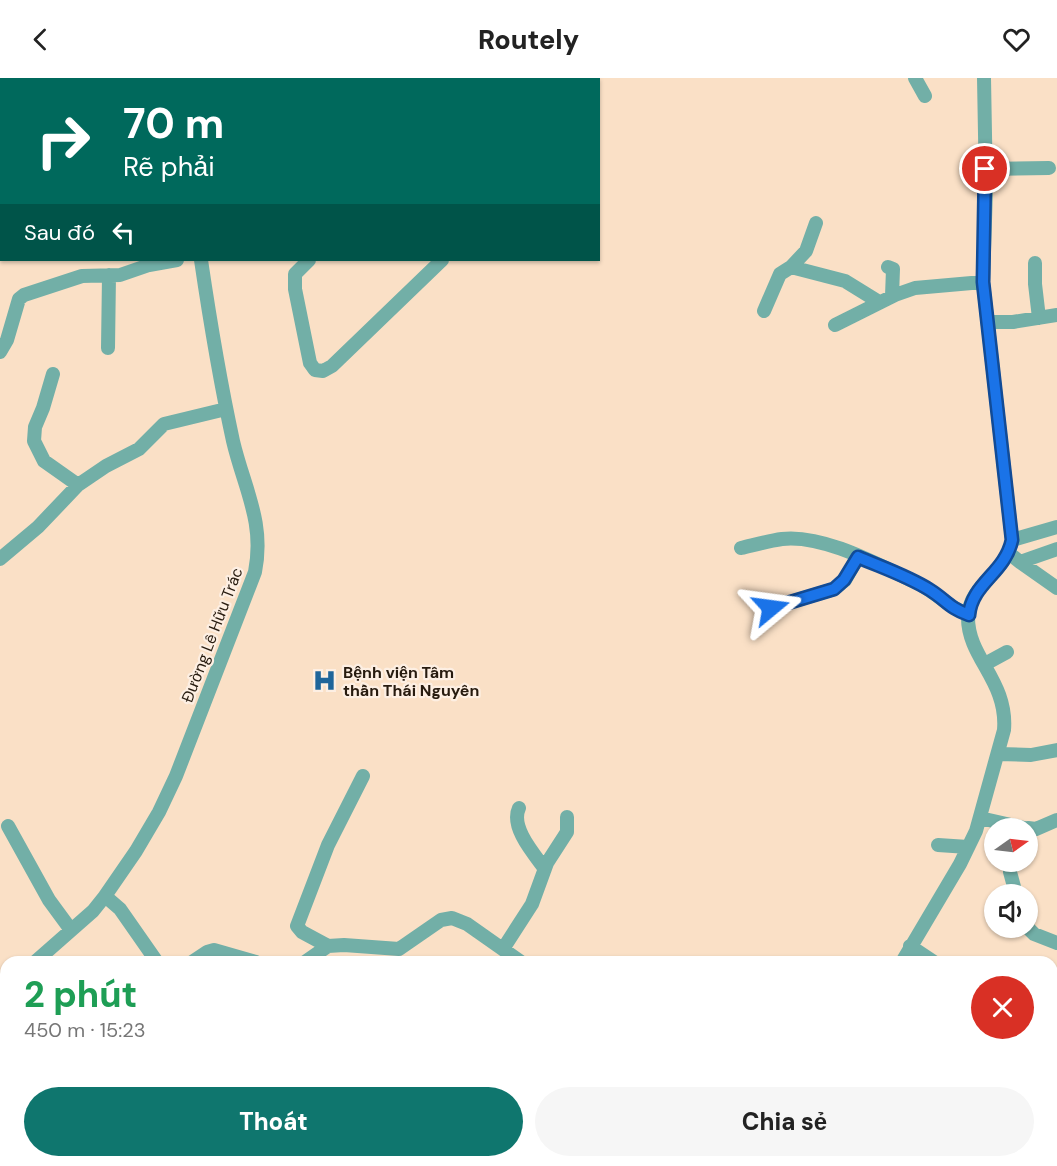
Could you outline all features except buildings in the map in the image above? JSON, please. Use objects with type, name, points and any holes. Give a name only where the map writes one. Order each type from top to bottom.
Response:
[{"type":"street","points":[[915,78],[925,96]]},
{"type":"street","points":[[984,78],[983,282],[1014,552],[1057,588]]},
{"type":"street","points":[[985,169],[1049,168]]},
{"type":"street","points":[[764,310],[780,274],[791,267],[806,250],[816,223]]},
{"type":"street","points":[[0,352],[7,340],[19,299],[24,295],[82,276],[120,274],[171,261]]},
{"type":"street","name":"Đường Lê Hữu Trác","points":[[42,956],[93,911],[136,851],[159,812],[176,777],[255,572],[259,550],[258,527],[234,445],[214,353],[201,261]]},
{"type":"street","points":[[308,261],[296,274],[295,289],[310,363],[315,370],[323,371],[332,366],[441,261]]},
{"type":"street","points":[[1035,263],[1040,318]]},
{"type":"street","points":[[791,267],[845,281],[879,302]]},
{"type":"street","points":[[888,267],[892,269],[892,296]]},
{"type":"street","points":[[108,348],[109,275]]},
{"type":"street","points":[[835,325],[892,296],[925,286],[983,282]]},
{"type":"street","points":[[988,322],[1013,322],[1057,315]]},
{"type":"street","points":[[52,374],[44,408],[34,427],[34,441],[44,461],[78,485]]},
{"type":"street","points":[[0,559],[38,527],[78,485],[106,466],[139,449],[164,424],[226,409]]},
{"type":"street","points":[[905,956],[968,847],[980,818],[998,754],[1005,718],[1001,699],[970,633],[969,615],[974,595],[1014,552],[1057,527]]},
{"type":"street","points":[[741,548],[783,539],[806,540],[833,547],[921,585],[947,605],[969,615]]},
{"type":"street","points":[[1014,552],[1057,549]]},
{"type":"street","points":[[771,608],[834,589],[844,580],[858,557]]},
{"type":"street","points":[[985,664],[1007,652]]},
{"type":"street","points":[[998,754],[1031,755],[1057,750]]},
{"type":"street","points":[[328,946],[302,932],[297,926],[328,845],[363,776]]},
{"type":"street","points":[[519,808],[518,824],[544,869]]},
{"type":"street","points":[[503,949],[532,904],[544,869],[567,832],[567,818]]},
{"type":"street","points":[[980,818],[984,819]]},
{"type":"street","points":[[1038,828],[1057,820]]},
{"type":"street","points":[[8,826],[49,900],[71,930]]},
{"type":"street","points":[[938,845],[968,847]]},
{"type":"street","points":[[1010,872],[1013,884]]},
{"type":"street","points":[[105,896],[120,909],[153,956]]},
{"type":"street","points":[[314,956],[328,946],[399,949],[441,920],[452,918],[467,924],[513,956]]},
{"type":"street","points":[[1038,936],[1057,943]]},
{"type":"street","points":[[910,946],[925,956]]},
{"type":"street","points":[[201,956],[210,950],[233,956]]},
{"type":"place","name":"Bệnh viện Tâm thần Thái Nguyên","points":[[325,681]]},
{"type":"route","points":[[771,608],[834,589],[844,580],[858,557],[921,585],[947,605],[969,615],[974,595],[1010,554],[1012,540],[983,282],[985,169]]}]
